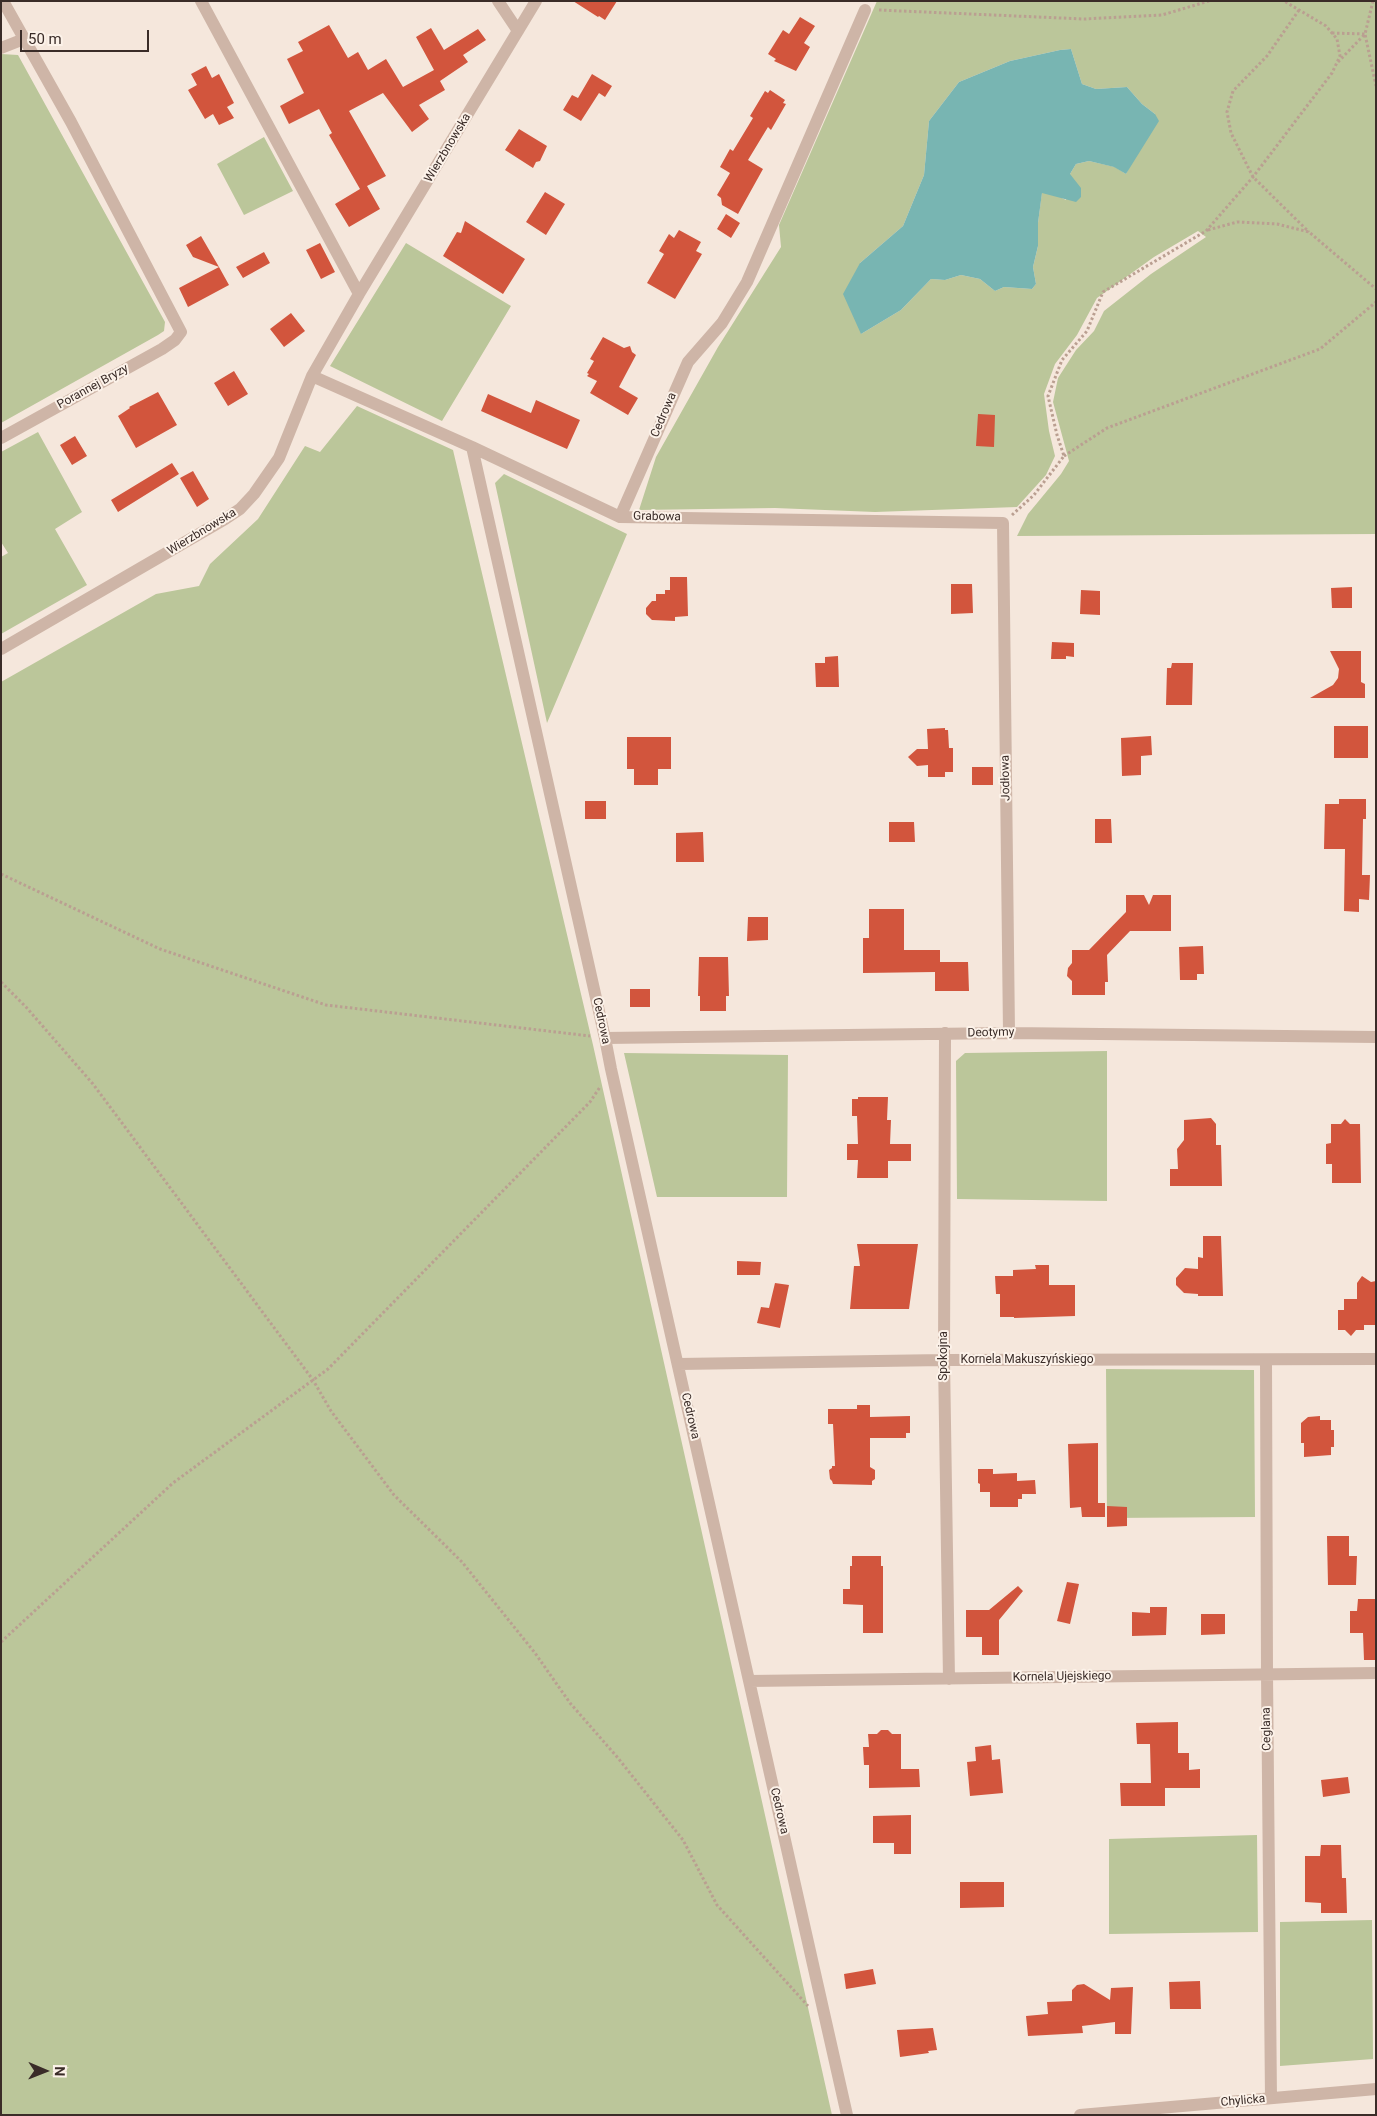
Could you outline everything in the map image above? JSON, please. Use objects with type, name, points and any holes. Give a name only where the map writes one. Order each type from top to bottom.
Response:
[{"type":"street","points":[[1,48],[24,39],[3,1]]},
{"type":"street","points":[[201,1],[360,294]]},
{"type":"street","points":[[498,1],[518,31]]},
{"type":"street","name":"Wierzbnowska","points":[[1,649],[240,509],[254,494],[279,458],[312,376],[536,1]]},
{"type":"street","name":"Cedrowa","points":[[620,517],[688,362],[722,323],[747,282],[865,10]]},
{"type":"street","name":"Porannej Bryzy","points":[[1,438],[162,350],[175,340],[181,332],[72,122],[24,39]]},
{"type":"street","name":"Grabowa","points":[[312,376],[472,447],[620,517],[1002,523]]},
{"type":"street","name":"Cedrowa","points":[[472,447],[605,1038],[610,1070],[847,2115]]},
{"type":"street","name":"Jodłowa","points":[[1002,523],[1008,1033]]},
{"type":"street","name":"Deotymy","points":[[605,1038],[1008,1033],[1376,1037]]},
{"type":"street","name":"Spokojna","points":[[946,1034],[944,1360],[948,1679]]},
{"type":"street","name":"Kornela Makuszyńskiego","points":[[678,1364],[944,1360],[1376,1359]]},
{"type":"street","name":"Ceglana","points":[[1266,1360],[1266,1674],[1271,2098]]},
{"type":"street","name":"Kornela Ujejskiego","points":[[749,1681],[1376,1673]]},
{"type":"street","name":"Chylicka","points":[[1080,2115],[1376,2089]]},
{"type":"path","points":[[865,10],[1084,19],[1162,15],[1209,1]]},
{"type":"path","points":[[1206,231],[1253,177],[1332,74],[1340,56],[1337,38],[1326,26],[1284,1]]},
{"type":"path","points":[[1374,1],[1365,34],[1376,86]]},
{"type":"path","points":[[1299,10],[1267,56],[1233,91],[1227,112],[1231,133],[1253,177],[1309,232],[1376,289]]},
{"type":"path","points":[[1332,33],[1365,34]]},
{"type":"path","points":[[1336,65],[1365,34]]},
{"type":"path","points":[[1064,456],[1048,396],[1062,360],[1087,331],[1104,292],[1206,231],[1236,222],[1277,224],[1309,232]]},
{"type":"path","points":[[1002,523],[1034,496],[1064,456],[1106,428],[1320,349],[1376,302]]},
{"type":"path","points":[[1,874],[160,948],[326,1005],[605,1038]]},
{"type":"path","points":[[1,982],[26,1007],[93,1084],[313,1380],[330,1411],[394,1495],[462,1562],[535,1653],[570,1703],[618,1758],[683,1840],[717,1905],[809,2007]]},
{"type":"path","points":[[1,1642],[173,1483],[328,1369],[590,1102],[610,1070]]},
{"type":"green space","points":[[877,1],[1376,1],[1376,534],[1017,536],[1028,514],[1061,474],[1069,461],[1053,402],[1058,378],[1076,350],[1094,331],[1104,311],[1151,274],[1206,237],[1198,231],[1154,257],[1097,298],[1077,335],[1055,364],[1044,394],[1049,431],[1055,456],[1046,475],[1017,507],[875,512],[775,508],[639,510],[656,457],[718,347],[781,247],[779,225]],"holes":[[[1071,49],[1082,84],[1096,89],[1127,87],[1142,104],[1155,114],[1126,174],[1115,167],[1089,161],[1076,164],[1070,174],[1066,200],[1054,194],[1042,192],[1038,223],[1038,246],[1033,267],[1036,284],[1032,289],[1004,287],[995,291],[980,279],[961,275],[945,280],[931,279],[901,310],[861,334],[860,263],[903,226],[924,175],[929,121],[959,82],[1010,61]]]},
{"type":"green space","points":[[1,54],[18,55],[165,322],[164,331],[158,335],[1,423]]},
{"type":"green space","points":[[264,137],[293,191],[244,215],[217,164]]},
{"type":"green space","points":[[406,243],[511,306],[442,421],[330,366]]},
{"type":"green space","points":[[357,406],[453,450],[593,1045],[832,2115],[1,2115],[1,682],[156,594],[199,586],[210,564],[258,519],[305,446],[320,452]]},
{"type":"green space","points":[[38,432],[82,512],[55,529],[87,585],[1,634],[1,557],[8,553],[1,542],[1,452]]},
{"type":"green space","points":[[504,474],[627,534],[547,723],[495,483]]},
{"type":"green space","points":[[1107,1051],[1107,1201],[957,1199],[956,1061],[965,1053]]},
{"type":"green space","points":[[624,1053],[788,1055],[787,1197],[657,1197]]},
{"type":"green space","points":[[1106,1369],[1254,1370],[1255,1517],[1107,1518]]},
{"type":"green space","points":[[1257,1835],[1258,1932],[1109,1934],[1109,1839]]},
{"type":"green space","points":[[1372,1920],[1373,2059],[1280,2066],[1280,1922]]},
{"type":"water","points":[[1071,49],[1082,84],[1096,89],[1127,87],[1142,104],[1155,114],[1159,121],[1126,174],[1114,167],[1089,161],[1076,164],[1070,174],[1081,188],[1081,197],[1076,202],[1042,193],[1038,223],[1038,246],[1033,267],[1036,284],[1032,289],[1004,287],[995,291],[980,279],[961,275],[945,280],[931,279],[901,310],[861,334],[843,294],[860,263],[903,226],[924,175],[929,121],[959,82],[1010,61]]},
{"type":"building","points":[[573,1],[617,1],[605,20]]},
{"type":"building","points":[[800,17],[815,26],[804,43],[810,47],[796,71],[774,61],[776,59],[768,54],[783,30],[789,34]]},
{"type":"building","points":[[329,25],[348,58],[358,52],[368,70],[386,59],[403,87],[434,70],[416,37],[431,28],[444,50],[478,29],[486,40],[463,55],[468,62],[440,81],[445,90],[419,105],[429,119],[412,132],[383,93],[349,111],[386,176],[367,186],[380,209],[349,227],[335,204],[360,189],[329,135],[332,133],[319,109],[289,124],[280,106],[304,93],[287,59],[303,51],[298,42]]},
{"type":"building","points":[[206,66],[212,78],[219,74],[234,103],[227,107],[234,118],[219,125],[213,114],[205,119],[188,90],[197,85],[191,74]]},
{"type":"building","points":[[592,74],[612,86],[605,97],[599,93],[581,121],[563,110],[572,95],[578,98]]},
{"type":"building","points":[[770,90],[785,100],[783,103],[786,104],[771,130],[768,127],[748,160],[763,169],[738,214],[722,205],[721,198],[717,195],[730,173],[720,167],[730,149],[733,151],[753,118],[750,116],[765,91],[768,93]]},
{"type":"building","points":[[519,129],[547,146],[540,161],[536,162],[533,168],[505,150]]},
{"type":"building","points":[[545,192],[565,204],[546,235],[526,222]]},
{"type":"building","points":[[726,214],[740,223],[731,238],[717,229]]},
{"type":"building","points":[[465,221],[525,259],[503,294],[443,256],[457,232],[461,233]]},
{"type":"building","points":[[679,230],[701,242],[696,251],[702,254],[675,299],[647,283],[664,254],[659,251],[669,234],[674,238]]},
{"type":"building","points":[[201,236],[219,267],[193,257],[186,245]]},
{"type":"building","points":[[320,243],[335,272],[321,279],[306,250]]},
{"type":"building","points":[[264,252],[270,263],[243,278],[236,267]]},
{"type":"building","points":[[219,267],[229,285],[188,307],[179,288]]},
{"type":"building","points":[[291,313],[305,331],[284,347],[270,329]]},
{"type":"building","points":[[603,337],[624,348],[630,346],[632,352],[636,355],[619,387],[638,398],[628,415],[590,393],[597,381],[587,376],[594,361],[590,359]]},
{"type":"building","points":[[234,371],[248,394],[228,406],[214,383]]},
{"type":"building","points":[[158,392],[177,425],[136,448],[118,416],[129,407]]},
{"type":"building","points":[[488,394],[531,413],[536,400],[580,420],[567,449],[481,411]]},
{"type":"building","points":[[978,414],[995,415],[994,447],[976,446]]},
{"type":"building","points":[[75,436],[87,456],[72,465],[60,445]]},
{"type":"building","points":[[172,463],[179,474],[118,512],[111,500]]},
{"type":"building","points":[[193,471],[209,499],[197,507],[180,478]]},
{"type":"building","points":[[670,577],[687,577],[688,616],[675,617],[675,621],[652,620],[646,614],[646,608],[652,601],[656,601],[656,594],[665,594],[665,590],[670,590]]},
{"type":"building","points":[[951,584],[972,584],[973,613],[951,614]]},
{"type":"building","points":[[1352,587],[1352,608],[1332,608],[1331,588]]},
{"type":"building","points":[[1081,590],[1100,591],[1100,615],[1080,614]]},
{"type":"building","points":[[1052,642],[1074,643],[1074,657],[1066,656],[1066,659],[1051,659]]},
{"type":"building","points":[[1330,651],[1361,651],[1361,682],[1365,684],[1365,698],[1310,698],[1333,685],[1338,678],[1339,669]]},
{"type":"building","points":[[838,656],[839,687],[816,687],[815,663],[825,663],[825,657]]},
{"type":"building","points":[[1172,663],[1193,663],[1192,705],[1166,705],[1167,668],[1171,668]]},
{"type":"building","points":[[1334,726],[1368,726],[1368,758],[1334,758]]},
{"type":"building","points":[[945,728],[945,730],[948,730],[949,748],[953,748],[953,772],[945,772],[945,777],[928,777],[928,765],[917,766],[908,757],[917,749],[928,749],[927,729]]},
{"type":"building","points":[[1151,736],[1152,755],[1141,756],[1141,775],[1122,776],[1121,738]]},
{"type":"building","points":[[627,737],[671,737],[671,769],[658,769],[658,785],[634,785],[634,769],[627,769]]},
{"type":"building","points":[[972,767],[993,767],[993,785],[972,785]]},
{"type":"building","points":[[1339,799],[1366,799],[1366,819],[1363,819],[1362,875],[1370,875],[1369,900],[1359,899],[1359,912],[1344,911],[1345,849],[1324,849],[1325,804],[1339,804]]},
{"type":"building","points":[[585,801],[606,801],[606,819],[585,819]]},
{"type":"building","points":[[1095,819],[1111,819],[1112,843],[1095,843]]},
{"type":"building","points":[[889,822],[914,822],[915,842],[889,842]]},
{"type":"building","points":[[703,832],[704,862],[676,862],[676,833]]},
{"type":"building","points":[[1126,895],[1144,895],[1149,905],[1153,895],[1171,895],[1171,931],[1130,931],[1107,955],[1108,982],[1105,982],[1105,995],[1072,995],[1072,981],[1067,976],[1068,968],[1072,963],[1072,950],[1089,950],[1126,912]]},
{"type":"building","points":[[869,909],[904,909],[904,950],[940,950],[940,962],[968,962],[969,991],[935,991],[935,972],[863,973],[863,938],[869,938]]},
{"type":"building","points":[[748,917],[768,917],[768,940],[747,941]]},
{"type":"building","points":[[1203,946],[1204,974],[1197,974],[1197,980],[1180,980],[1179,947]]},
{"type":"building","points":[[699,957],[728,957],[729,996],[726,996],[726,1011],[700,1011],[700,996],[698,996]]},
{"type":"building","points":[[630,989],[650,989],[650,1007],[630,1007]]},
{"type":"building","points":[[858,1097],[888,1097],[887,1120],[891,1120],[890,1144],[911,1144],[911,1161],[888,1161],[888,1178],[857,1178],[858,1160],[847,1160],[847,1144],[858,1144],[857,1116],[852,1116],[852,1099],[858,1099]]},
{"type":"building","points":[[1211,1118],[1216,1124],[1216,1145],[1221,1145],[1222,1186],[1170,1186],[1170,1169],[1178,1169],[1177,1149],[1184,1140],[1184,1120]]},
{"type":"building","points":[[1345,1119],[1350,1124],[1360,1124],[1361,1183],[1332,1183],[1332,1164],[1326,1164],[1326,1144],[1331,1143],[1331,1124],[1341,1124]]},
{"type":"building","points":[[1203,1236],[1221,1236],[1223,1296],[1198,1296],[1198,1294],[1184,1293],[1176,1285],[1176,1278],[1185,1268],[1198,1269],[1198,1257],[1203,1258]]},
{"type":"building","points":[[857,1244],[918,1244],[909,1309],[850,1309],[854,1266],[860,1266]]},
{"type":"building","points":[[737,1261],[761,1262],[760,1275],[737,1275]]},
{"type":"building","points":[[1035,1265],[1049,1265],[1049,1285],[1075,1285],[1075,1316],[1000,1317],[1000,1294],[996,1294],[995,1276],[1013,1276],[1013,1270],[1036,1269]]},
{"type":"building","points":[[1362,1276],[1371,1282],[1376,1281],[1376,1325],[1364,1325],[1364,1330],[1356,1330],[1351,1336],[1345,1330],[1338,1330],[1338,1310],[1344,1310],[1344,1299],[1357,1299],[1357,1283]]},
{"type":"building","points":[[775,1283],[789,1285],[780,1328],[757,1323],[761,1307],[769,1308]]},
{"type":"building","points":[[857,1405],[870,1405],[870,1417],[910,1416],[910,1433],[906,1433],[906,1438],[870,1438],[870,1467],[875,1470],[875,1479],[872,1481],[872,1485],[833,1484],[830,1479],[829,1470],[832,1466],[835,1466],[833,1424],[828,1424],[828,1409],[857,1409]]},
{"type":"building","points":[[1320,1416],[1320,1420],[1331,1420],[1331,1430],[1334,1430],[1334,1447],[1331,1447],[1331,1455],[1304,1457],[1304,1443],[1301,1443],[1301,1423],[1308,1417]]},
{"type":"building","points":[[1098,1443],[1098,1503],[1105,1503],[1105,1517],[1082,1517],[1081,1507],[1070,1508],[1068,1444]]},
{"type":"building","points":[[978,1469],[993,1469],[993,1474],[1017,1473],[1017,1481],[1035,1480],[1036,1494],[1022,1494],[1022,1499],[1018,1499],[1018,1507],[990,1507],[990,1492],[980,1492]]},
{"type":"building","points":[[1107,1506],[1127,1507],[1127,1526],[1107,1527]]},
{"type":"building","points":[[1327,1536],[1349,1536],[1349,1556],[1357,1556],[1356,1585],[1328,1585]]},
{"type":"building","points":[[852,1556],[881,1556],[881,1566],[883,1566],[883,1633],[863,1633],[863,1605],[843,1604],[843,1589],[850,1589]]},
{"type":"building","points":[[1067,1582],[1079,1584],[1070,1624],[1057,1621]]},
{"type":"building","points":[[1018,1586],[1023,1591],[999,1620],[999,1655],[982,1655],[982,1637],[966,1637],[966,1610],[989,1610]]},
{"type":"building","points":[[1358,1599],[1376,1599],[1376,1660],[1364,1660],[1363,1633],[1350,1633],[1350,1611],[1357,1611]]},
{"type":"building","points":[[1150,1607],[1167,1607],[1166,1635],[1132,1636],[1132,1612],[1150,1613]]},
{"type":"building","points":[[1201,1614],[1225,1614],[1225,1634],[1201,1635]]},
{"type":"building","points":[[1178,1722],[1178,1753],[1189,1753],[1189,1770],[1200,1769],[1200,1788],[1165,1788],[1165,1806],[1121,1806],[1120,1783],[1151,1783],[1150,1744],[1137,1744],[1136,1723]]},
{"type":"building","points":[[881,1730],[888,1730],[892,1734],[901,1734],[901,1769],[919,1769],[920,1787],[869,1788],[869,1765],[864,1765],[863,1747],[869,1747],[868,1734],[877,1734]]},
{"type":"building","points":[[991,1745],[992,1760],[1000,1759],[1003,1793],[970,1796],[967,1762],[976,1761],[975,1747]]},
{"type":"building","points":[[1348,1777],[1350,1793],[1323,1797],[1321,1780]]},
{"type":"building","points":[[911,1815],[911,1854],[894,1854],[894,1843],[873,1843],[873,1816]]},
{"type":"building","points":[[1321,1845],[1341,1845],[1342,1878],[1346,1878],[1347,1913],[1321,1913],[1321,1903],[1305,1902],[1305,1856],[1320,1856]]},
{"type":"building","points":[[960,1882],[1004,1882],[1004,1907],[960,1908]]},
{"type":"building","points":[[873,1969],[876,1984],[846,1989],[844,1974]]},
{"type":"building","points":[[1200,1981],[1201,2009],[1170,2009],[1169,1982]]},
{"type":"building","points":[[1084,1984],[1110,2000],[1111,1988],[1133,1987],[1131,2034],[1115,2034],[1115,2022],[1082,2026],[1083,2033],[1028,2036],[1026,2016],[1048,2014],[1047,2002],[1072,2001],[1072,1990],[1077,1985]]},
{"type":"building","points":[[933,2028],[937,2050],[900,2057],[897,2030]]}]
